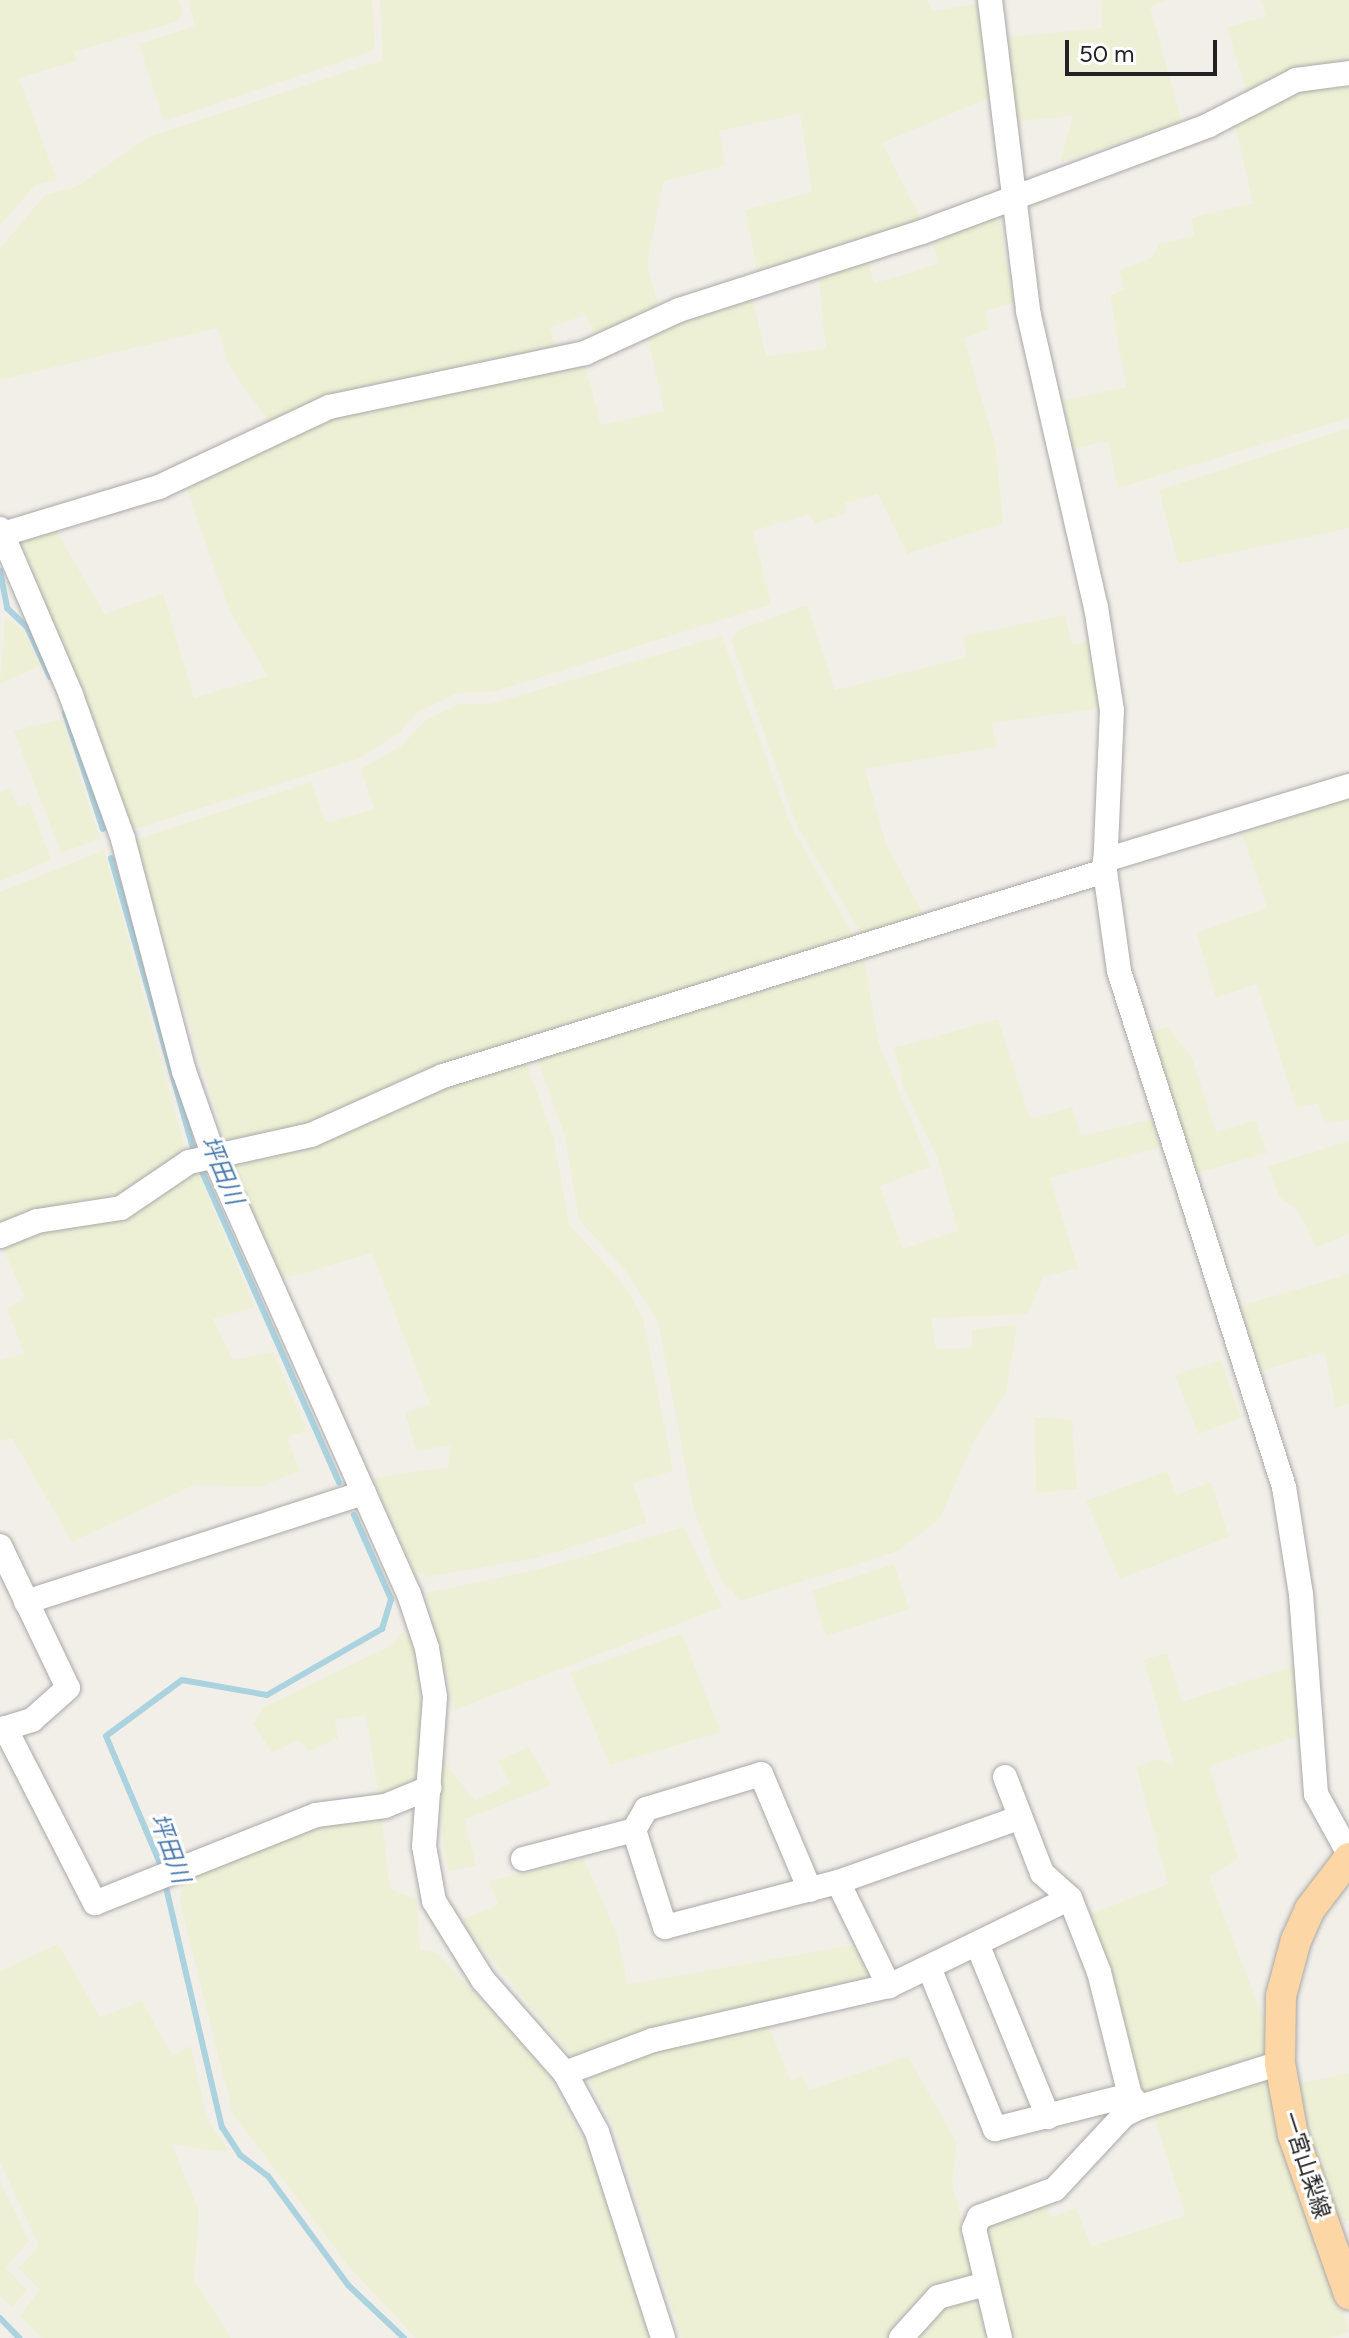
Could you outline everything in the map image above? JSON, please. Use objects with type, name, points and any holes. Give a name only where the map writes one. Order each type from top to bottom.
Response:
[{"type":"main road","name":"一宮山梨線","points":[[1349,1856],[1310,1909],[1296,1940],[1281,1996],[1280,2063],[1293,2135],[1349,2294]]},
{"type":"street","points":[[990,0],[1010,197],[1112,710],[1105,866],[1119,971],[1155,1096],[1284,1487],[1301,1594],[1316,1794],[1349,1856]]},
{"type":"street","points":[[663,2338],[614,2178],[565,2073],[474,1968],[434,1901],[424,1846],[435,1697],[427,1648],[364,1493],[202,1158],[184,1071],[123,839],[71,695],[1,533],[159,487],[329,407],[585,353],[679,310],[922,232],[1209,125],[1296,80],[1349,73]]},
{"type":"street","points":[[0,1236],[37,1221],[121,1208],[202,1158],[311,1135],[443,1076],[1349,786]]},
{"type":"street","points":[[26,1602],[364,1493]]},
{"type":"street","points":[[0,1546],[68,1688],[32,1720],[2,1729],[95,1903],[163,1873],[316,1815],[385,1806],[429,1788]]},
{"type":"street","points":[[523,1859],[634,1830],[646,1809],[761,1774],[810,1890]]},
{"type":"street","points":[[1005,1777],[1042,1873],[1070,1898],[1099,1972],[1135,2101]]},
{"type":"street","points":[[634,1830],[665,1927],[838,1882],[1019,1818]]},
{"type":"street","points":[[838,1882],[889,1986]]},
{"type":"street","points":[[565,2073],[653,2040],[889,1986],[930,1970],[1070,1898]]},
{"type":"street","points":[[978,1946],[1048,2117]]},
{"type":"street","points":[[930,1970],[995,2129],[1135,2101],[1280,2063]]},
{"type":"street","points":[[1000,2338],[974,2229],[979,2217],[1055,2189],[1135,2101]]},
{"type":"street","points":[[901,2338],[921,2309],[938,2297],[986,2284]]},
{"type":"green space","points":[[0,0],[179,0],[183,11],[178,21],[74,52],[77,61],[19,78],[57,180],[35,185],[0,226]]},
{"type":"green space","points":[[188,0],[372,0],[375,50],[164,121],[139,44],[195,26]]},
{"type":"green space","points":[[380,0],[926,0],[933,11],[982,3],[991,97],[882,143],[923,223],[759,280],[745,210],[812,192],[800,114],[719,131],[725,166],[664,181],[647,264],[659,308],[595,336],[586,315],[550,327],[556,349],[271,425],[229,366],[218,328],[0,380],[0,248],[45,195],[76,187],[148,137],[383,60]]},
{"type":"green space","points":[[1101,0],[1167,0],[1150,7],[1182,122],[1060,162],[1073,116],[1012,122],[1009,37],[1102,28]]},
{"type":"green space","points":[[1261,0],[1349,0],[1349,68],[1248,96],[1227,27],[1266,17]]},
{"type":"green space","points":[[1349,82],[1349,418],[1118,488],[1108,441],[1073,449],[1064,400],[1126,387],[1110,295],[1124,290],[1119,270],[1151,258],[1160,244],[1194,236],[1191,218],[1253,203],[1234,121],[1310,83]]},
{"type":"green space","points":[[999,215],[1014,303],[986,310],[990,328],[964,338],[996,448],[1003,523],[907,554],[878,494],[845,503],[847,513],[815,524],[809,514],[753,531],[771,604],[497,691],[458,693],[418,712],[399,733],[358,759],[131,830],[21,539],[56,530],[105,614],[163,593],[194,698],[268,676],[229,610],[187,490],[246,453],[335,416],[584,362],[601,425],[664,411],[647,333],[753,300],[766,356],[826,349],[819,280],[868,260],[874,283],[939,263],[930,236]]},
{"type":"green space","points":[[1349,428],[1349,528],[1178,564],[1159,490]]},
{"type":"green space","points":[[807,605],[835,690],[967,657],[963,636],[1065,615],[1072,644],[1089,642],[1102,708],[992,723],[997,747],[865,769],[885,841],[926,920],[866,942],[797,826],[731,640],[736,631]]},
{"type":"green space","points":[[5,616],[23,630],[40,666],[0,684]]},
{"type":"green space","points":[[722,636],[792,828],[858,943],[313,1127],[225,1141],[134,840],[312,782],[325,823],[374,809],[361,769],[401,746],[426,720],[459,704],[490,704]]},
{"type":"green space","points":[[61,719],[100,839],[61,853],[14,731]]},
{"type":"green space","points":[[10,788],[18,807],[30,802],[51,860],[0,881],[0,792]]},
{"type":"green space","points":[[1349,797],[1349,1120],[1325,1123],[1318,1103],[1296,1108],[1257,984],[1216,998],[1196,933],[1267,908],[1242,834]]},
{"type":"green space","points":[[104,850],[186,1152],[117,1199],[0,1229],[0,892]]},
{"type":"green space","points":[[864,961],[879,1043],[931,1167],[880,1186],[903,1249],[958,1231],[938,1159],[904,1089],[894,1048],[998,1019],[1030,1119],[1072,1107],[1081,1136],[1152,1119],[1160,1147],[1050,1178],[1078,1268],[1043,1277],[1028,1314],[931,1318],[936,1349],[972,1348],[972,1330],[1017,1325],[1006,1393],[974,1441],[940,1519],[898,1551],[741,1601],[721,1580],[694,1511],[658,1322],[626,1271],[579,1220],[565,1137],[537,1058]]},
{"type":"green space","points":[[1168,1027],[1192,1058],[1216,1132],[1255,1120],[1267,1153],[1194,1174],[1150,1032]]},
{"type":"green space","points":[[526,1063],[554,1138],[569,1224],[624,1285],[643,1318],[673,1471],[633,1483],[647,1523],[537,1558],[427,1577],[414,1570],[373,1478],[448,1467],[451,1445],[416,1451],[405,1413],[430,1404],[372,1253],[284,1279],[229,1161],[457,1077]]},
{"type":"green space","points":[[1349,1141],[1349,1234],[1316,1247],[1298,1210],[1279,1197],[1268,1166]]},
{"type":"green space","points":[[197,1170],[255,1307],[213,1319],[233,1360],[273,1352],[307,1430],[287,1437],[300,1471],[259,1487],[194,1485],[72,1542],[12,1438],[0,1441],[0,1360],[24,1354],[7,1308],[25,1298],[0,1242]]},
{"type":"green space","points":[[1349,1274],[1349,1404],[1336,1408],[1324,1352],[1261,1371],[1240,1306]]},
{"type":"green space","points":[[1221,1360],[1241,1418],[1198,1434],[1175,1375]]},
{"type":"green space","points":[[1035,1417],[1072,1420],[1077,1489],[1036,1493]]},
{"type":"green space","points":[[1167,1471],[1176,1495],[1211,1482],[1229,1537],[1120,1579],[1086,1501]]},
{"type":"green space","points":[[684,1527],[722,1607],[454,1710],[426,1593],[540,1569]]},
{"type":"green space","points":[[894,1564],[909,1609],[826,1636],[812,1591]]},
{"type":"green space","points":[[403,1632],[413,1640],[421,1686],[419,1776],[401,1795],[379,1797],[366,1715],[335,1720],[338,1738],[309,1751],[298,1740],[272,1753],[253,1723],[264,1707],[388,1647]]},
{"type":"green space","points":[[682,1634],[721,1732],[610,1765],[570,1673]]},
{"type":"green space","points":[[1167,1653],[1182,1702],[1295,1666],[1302,1735],[1209,1766],[1238,1858],[1209,1877],[1264,2020],[1266,2055],[1147,2099],[1138,2093],[1085,1916],[1168,1884],[1136,1766],[1158,1759],[1174,1765],[1144,1660]]},
{"type":"green space","points":[[528,1747],[552,1785],[465,1819],[476,1866],[448,1871],[441,1825],[443,1760],[475,1801],[510,1783],[498,1761]]},
{"type":"green space","points":[[381,1814],[390,1889],[417,1899],[420,1950],[438,1953],[548,2074],[588,2149],[654,2338],[416,2338],[350,2268],[233,2114],[180,1903],[182,1874],[292,1831]]},
{"type":"green space","points":[[584,1859],[617,1934],[628,1984],[855,1945],[877,1983],[576,2062],[460,1920],[498,1905],[489,1881]]},
{"type":"green space","points":[[58,1944],[100,2017],[142,2001],[172,2056],[191,2046],[207,2118],[230,2153],[172,2144],[199,2212],[194,2280],[231,2338],[41,2338],[20,2316],[40,2290],[18,2268],[39,2246],[0,2162],[0,1971]]},
{"type":"green space","points":[[768,2024],[791,2081],[802,2076],[809,2090],[908,2056],[957,2143],[952,2182],[977,2279],[893,2338],[682,2338],[613,2124],[585,2072],[644,2050]]},
{"type":"green space","points":[[1349,2073],[1349,2221],[1335,2221],[1293,2085]]},
{"type":"green space","points":[[1271,2074],[1349,2332],[1331,2338],[1006,2338],[981,2230],[987,2221],[1044,2200],[1052,2217],[1076,2208],[1091,2246],[1185,2216],[1153,2111]]},
{"type":"green space","points":[[0,2181],[29,2241],[6,2268],[27,2290],[12,2307],[0,2296]]},
{"type":"green space","points":[[981,2293],[993,2338],[912,2338],[937,2304]]},
{"type":"waterway","name":"坪田川","points":[[0,571],[7,608],[27,627],[50,677]]},
{"type":"waterway","name":"坪田川","points":[[65,713],[103,829]]},
{"type":"waterway","name":"坪田川","points":[[111,858],[195,1155]]},
{"type":"waterway","name":"坪田川","points":[[199,1165],[339,1482]]},
{"type":"waterway","name":"坪田川","points":[[162,1868],[106,1736],[182,1680],[267,1695],[382,1629],[391,1599],[354,1515]]},
{"type":"waterway","name":"坪田川","points":[[165,1883],[222,2127],[240,2155],[268,2176],[348,2285],[404,2338]]},
{"type":"waterway","points":[[0,2318],[19,2338]]}]
